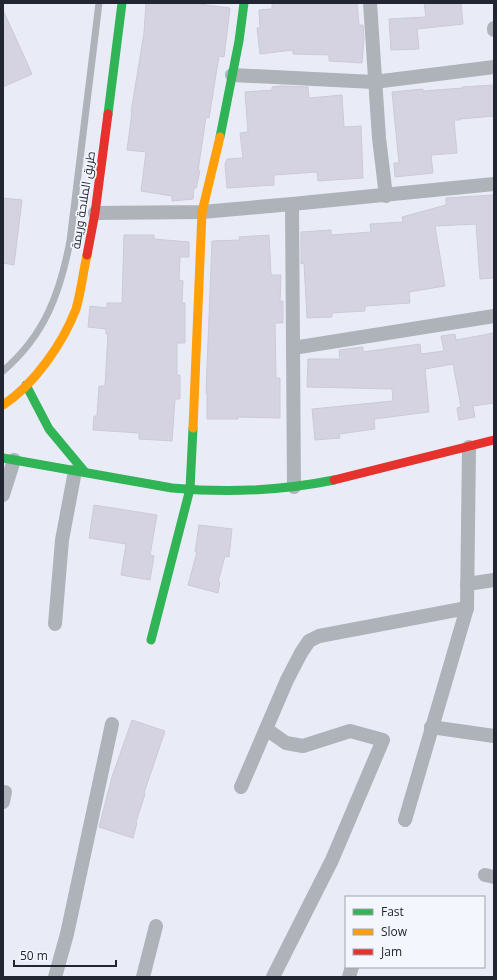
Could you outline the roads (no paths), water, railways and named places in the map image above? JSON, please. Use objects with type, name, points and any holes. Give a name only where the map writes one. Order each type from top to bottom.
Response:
[{"type":"street","name":"طريق الملاحة وريمة","points":[[3,405],[12,399],[26,385],[47,361],[63,338],[76,308],[95,213],[122,3]]},
{"type":"street","points":[[151,640],[190,490],[202,212],[224,120],[244,3]]},
{"type":"street","points":[[370,3],[374,82],[386,196]]},
{"type":"street","points":[[232,75],[374,82],[494,67]]},
{"type":"street","points":[[95,213],[202,212],[386,196],[494,184]]},
{"type":"street","points":[[292,204],[294,486]]},
{"type":"street","points":[[293,348],[494,316]]},
{"type":"street","points":[[26,385],[49,429],[79,471],[62,540],[55,624]]},
{"type":"street","points":[[3,495],[8,459],[172,488],[190,490],[249,490],[294,486],[349,476],[494,440]]},
{"type":"street","points":[[405,820],[467,608],[469,447]]},
{"type":"street","points":[[467,584],[494,580]]},
{"type":"street","points":[[241,788],[287,680],[301,653],[309,642],[319,636],[467,608]]},
{"type":"street","points":[[55,977],[67,934],[112,724]]},
{"type":"street","points":[[431,727],[494,736]]},
{"type":"street","points":[[266,729],[286,743],[302,746],[350,731],[383,740],[332,860],[273,977]]},
{"type":"street","points":[[143,977],[156,926]]},
{"type":"lane","points":[[3,371],[25,349],[39,330],[56,295],[65,265],[70,241],[99,3]]}]
